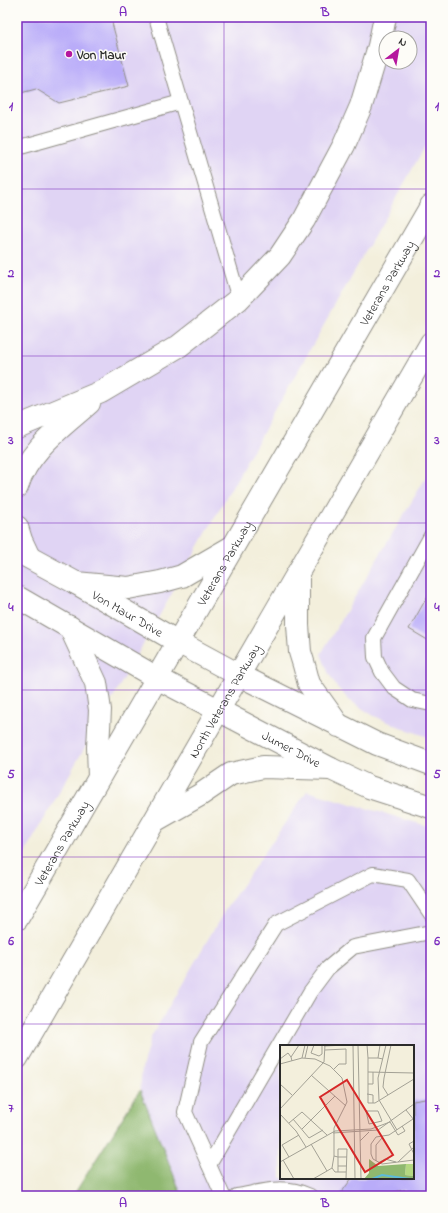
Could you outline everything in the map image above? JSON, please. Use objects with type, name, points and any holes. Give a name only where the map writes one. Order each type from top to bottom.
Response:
[{"type":"main road","points":[[17,426],[101,392],[179,346],[239,299],[280,256],[304,220],[344,145],[361,106],[379,46],[385,17]]},
{"type":"main road","name":"Veterans Parkway","points":[[17,919],[431,206]]},
{"type":"main road","name":"North Veterans Parkway","points":[[17,1058],[431,343]]},
{"type":"main road","points":[[17,487],[20,476],[40,446],[101,392]]},
{"type":"main road","points":[[17,527],[23,554]]},
{"type":"main road","points":[[76,583],[128,588],[160,582],[182,576],[233,546]]},
{"type":"main road","name":"Von Maur Drive","points":[[23,554],[239,675]]},
{"type":"main road","points":[[298,572],[298,625],[300,652],[309,684],[339,726]]},
{"type":"main road","points":[[17,597],[157,678]]},
{"type":"main road","points":[[70,627],[96,683],[100,710],[98,747],[99,777]]},
{"type":"main road","points":[[239,675],[377,744],[431,764]]},
{"type":"main road","name":"Jumer Drive","points":[[157,678],[218,711],[369,787],[431,806]]},
{"type":"main road","points":[[156,820],[200,795],[231,774],[263,767],[331,769]]},
{"type":"lane","points":[[156,17],[239,299]]},
{"type":"lane","points":[[17,148],[181,102]]},
{"type":"lane","points":[[431,536],[374,638],[375,657],[382,672],[394,688],[412,700],[431,704]]},
{"type":"lane","points":[[223,1196],[185,1112],[201,1042],[276,924],[373,874],[408,880],[431,914]]},
{"type":"lane","points":[[209,1166],[310,992],[328,968],[353,948],[431,932]]},
{"type":"lane","points":[[237,1196],[278,1188],[300,1192],[310,1196]]},
{"type":"shaded area","points":[[17,17],[431,17],[431,136],[17,867]]},
{"type":"shaded area","points":[[431,469],[431,738],[374,716],[349,700],[336,686],[328,672],[321,654]]},
{"type":"shaded area","points":[[307,791],[431,827],[431,1196],[182,1196],[140,1090],[142,1068],[150,1039],[225,910]]},
{"type":"green space","points":[[140,1090],[182,1196],[73,1196]]},
{"type":"building","name":"Von Maur","points":[[17,17],[116,17],[112,23],[129,86],[59,103],[36,89],[17,94]]},
{"type":"building","points":[[431,590],[431,642],[409,629]]},
{"type":"building","points":[[431,1098],[431,1196],[406,1196],[405,1190],[375,1196],[339,1196],[351,1179],[414,1179],[414,1101]]},
{"type":"place","name":"Von Maur","points":[[69,54]]}]
